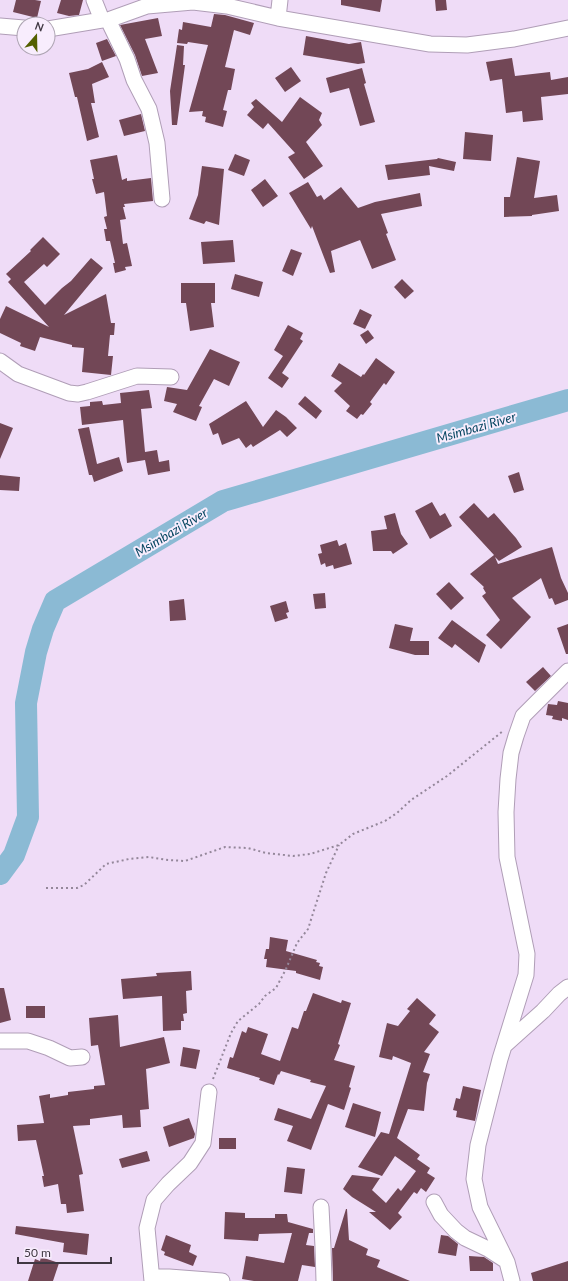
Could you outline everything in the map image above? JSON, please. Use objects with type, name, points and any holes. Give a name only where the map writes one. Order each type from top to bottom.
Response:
[{"type":"street","points":[[94,0],[127,59],[134,80],[149,108],[157,143],[162,199]]},
{"type":"street","points":[[278,18],[280,0]]},
{"type":"street","points":[[56,28],[105,20],[147,6],[192,2],[227,6],[278,18],[430,44],[467,45],[514,39],[568,28]]},
{"type":"street","points":[[0,26],[16,27]]},
{"type":"street","points":[[0,361],[18,374],[69,393],[78,394],[137,376],[171,377]]},
{"type":"street","points":[[512,1281],[507,1262],[480,1207],[474,1179],[478,1145],[504,1046],[526,974],[527,954],[506,857],[506,812],[511,753],[523,716],[568,671]]},
{"type":"street","points":[[504,1046],[568,987]]},
{"type":"street","points":[[0,1041],[28,1041],[49,1048],[70,1058],[82,1057]]},
{"type":"street","points":[[209,1092],[203,1143],[190,1163],[154,1200],[147,1228],[152,1281],[158,1277],[168,1277],[222,1281]]},
{"type":"street","points":[[434,1202],[441,1215],[456,1231],[465,1238],[488,1249],[507,1262]]},
{"type":"street","points":[[321,1207],[324,1247],[324,1281]]},
{"type":"path","points":[[46,888],[77,888],[84,885],[106,864],[130,859],[149,857],[185,861],[225,847],[248,848],[266,853],[293,856],[310,854],[339,845],[353,834],[385,821],[397,813],[411,800],[447,776],[505,730]]},
{"type":"path","points":[[209,1092],[231,1033],[238,1021],[276,988],[286,969],[297,942],[308,929],[326,873],[339,845]]},
{"type":"building","points":[[16,0],[41,1],[37,16],[29,16],[13,12]]},
{"type":"building","points":[[61,0],[83,0],[79,15],[69,16],[57,13]]},
{"type":"building","points":[[341,0],[382,0],[380,12],[341,5]]},
{"type":"building","points":[[435,0],[446,0],[447,10],[436,11]]},
{"type":"building","points":[[214,14],[225,15],[254,23],[250,35],[234,30],[225,67],[235,69],[231,90],[228,90],[223,110],[227,111],[223,127],[205,122],[206,117],[202,116],[203,111],[189,112],[208,45],[188,42],[187,44],[177,43],[179,29],[182,30],[183,22],[211,27]]},
{"type":"building","points":[[158,18],[162,36],[145,39],[158,73],[142,76],[135,55],[120,25]]},
{"type":"building","points":[[306,36],[349,44],[361,42],[365,63],[358,64],[303,55]]},
{"type":"building","points":[[107,39],[116,56],[102,61],[96,43]]},
{"type":"building","points":[[177,45],[184,46],[183,65],[185,65],[177,125],[172,125],[170,91]]},
{"type":"building","points":[[512,58],[515,76],[550,72],[551,80],[568,77],[568,94],[541,97],[543,120],[523,122],[522,111],[506,113],[502,79],[490,81],[486,62]]},
{"type":"building","points":[[102,62],[109,77],[92,84],[95,103],[91,103],[99,137],[87,141],[77,97],[75,97],[69,73],[88,69]]},
{"type":"building","points":[[291,67],[301,81],[285,92],[275,78]]},
{"type":"building","points":[[362,68],[366,83],[364,84],[375,122],[360,126],[349,88],[330,93],[326,78]]},
{"type":"building","points":[[300,97],[322,113],[319,120],[322,125],[306,142],[323,166],[304,179],[288,157],[295,153],[268,123],[263,129],[247,115],[254,107],[251,103],[256,99],[282,122]]},
{"type":"building","points":[[141,114],[145,131],[124,136],[119,120]]},
{"type":"building","points":[[465,132],[493,135],[491,161],[463,159]]},
{"type":"building","points":[[235,154],[250,160],[244,176],[228,170]]},
{"type":"building","points":[[117,155],[122,180],[127,178],[127,181],[151,178],[153,201],[124,204],[125,207],[123,207],[126,219],[120,220],[123,244],[127,243],[132,266],[125,267],[126,270],[115,273],[113,263],[115,263],[110,241],[106,241],[104,229],[107,229],[104,217],[107,216],[104,192],[96,194],[92,179],[94,179],[90,160]]},
{"type":"building","points":[[517,157],[540,161],[534,198],[557,195],[559,211],[532,216],[504,217],[504,197],[510,197]]},
{"type":"building","points":[[438,158],[456,162],[454,171],[429,166],[430,175],[388,180],[385,165]]},
{"type":"building","points":[[202,166],[224,169],[219,225],[206,221],[204,224],[189,219],[198,195]]},
{"type":"building","points":[[265,179],[278,196],[263,207],[251,190]]},
{"type":"building","points":[[308,182],[317,197],[321,195],[324,200],[341,187],[358,208],[375,202],[420,193],[422,206],[381,214],[388,233],[386,234],[396,260],[372,269],[360,240],[331,251],[335,272],[330,273],[312,226],[311,229],[289,193]]},
{"type":"building","points":[[43,237],[60,254],[47,267],[44,264],[24,282],[45,305],[71,281],[91,258],[103,268],[64,315],[106,294],[111,323],[115,323],[114,335],[110,335],[108,356],[113,356],[111,375],[82,372],[84,348],[72,347],[72,345],[40,337],[35,351],[20,346],[21,343],[0,333],[0,319],[6,306],[49,327],[8,282],[11,279],[6,274],[31,251],[30,250]]},
{"type":"building","points":[[233,240],[235,262],[203,264],[201,242]]},
{"type":"building","points":[[291,249],[302,253],[293,276],[282,271]]},
{"type":"building","points":[[235,274],[263,282],[259,297],[231,289]]},
{"type":"building","points":[[402,279],[414,291],[405,299],[394,287]]},
{"type":"building","points":[[181,283],[215,283],[215,303],[211,303],[214,327],[190,331],[186,303],[181,303]]},
{"type":"building","points":[[360,309],[372,315],[365,329],[353,324]]},
{"type":"building","points":[[288,325],[303,333],[300,339],[303,341],[282,373],[289,378],[282,388],[268,378],[283,356],[274,350]]},
{"type":"building","points":[[368,330],[374,338],[366,344],[360,335]]},
{"type":"building","points":[[210,349],[240,362],[229,386],[214,379],[199,406],[202,407],[196,421],[173,412],[177,404],[164,401],[167,387],[187,390]]},
{"type":"building","points":[[376,358],[395,372],[386,385],[384,383],[370,402],[372,404],[363,415],[361,414],[357,419],[346,411],[350,406],[334,391],[342,383],[331,376],[339,363],[361,377]]},
{"type":"building","points":[[149,390],[152,408],[141,409],[145,452],[157,450],[159,462],[169,460],[170,471],[148,475],[145,460],[127,463],[123,420],[82,425],[80,407],[90,406],[90,402],[102,401],[103,405],[121,403],[120,393]]},
{"type":"building","points":[[305,396],[322,411],[316,419],[298,404]]},
{"type":"building","points":[[246,401],[263,427],[276,410],[297,428],[287,437],[280,430],[253,447],[251,444],[246,448],[239,438],[222,445],[218,433],[213,435],[209,424]]},
{"type":"building","points":[[0,423],[13,428],[0,459]]},
{"type":"building","points":[[89,427],[97,464],[119,457],[123,471],[94,482],[92,475],[89,475],[78,429]]},
{"type":"building","points":[[519,472],[524,490],[514,493],[508,476]]},
{"type":"building","points":[[0,475],[20,477],[19,491],[0,490]]},
{"type":"building","points":[[432,502],[440,516],[445,513],[452,526],[430,539],[415,511]]},
{"type":"building","points":[[474,503],[488,518],[494,513],[522,547],[499,561],[495,557],[498,564],[552,547],[561,578],[568,593],[568,600],[555,605],[552,598],[549,599],[541,578],[512,598],[531,617],[501,649],[486,635],[500,620],[482,596],[486,593],[483,588],[484,587],[470,574],[494,555],[459,517]]},
{"type":"building","points":[[395,513],[401,534],[408,544],[393,554],[391,551],[373,551],[371,531],[387,529],[384,516]]},
{"type":"building","points":[[337,540],[339,546],[346,543],[352,564],[334,569],[333,565],[326,567],[325,563],[321,565],[318,554],[322,553],[320,545]]},
{"type":"building","points":[[449,582],[464,598],[451,610],[436,594]]},
{"type":"building","points":[[325,593],[326,608],[315,609],[313,594]]},
{"type":"building","points":[[184,599],[186,620],[170,621],[169,601]]},
{"type":"building","points":[[286,601],[289,612],[286,613],[288,618],[275,622],[270,606]]},
{"type":"building","points":[[452,620],[486,645],[479,663],[455,644],[452,648],[438,638]]},
{"type":"building","points":[[395,624],[413,628],[410,641],[429,641],[429,655],[415,655],[389,648]]},
{"type":"building","points":[[568,624],[568,654],[566,654],[557,628]]},
{"type":"building","points":[[543,667],[551,676],[535,691],[526,682]]},
{"type":"building","points":[[558,701],[568,703],[568,720],[562,718],[562,721],[552,719],[553,716],[546,715],[548,704],[557,705]]},
{"type":"building","points":[[270,937],[288,940],[286,951],[317,960],[316,962],[320,963],[319,966],[323,967],[320,980],[296,973],[296,971],[266,967],[267,959],[264,959],[266,949],[269,949]]},
{"type":"building","points":[[191,971],[192,990],[186,991],[187,1013],[183,1014],[184,1021],[181,1021],[181,1030],[163,1031],[162,996],[123,999],[121,979],[157,976],[156,973]]},
{"type":"building","points":[[0,988],[4,988],[11,1020],[0,1023]]},
{"type":"building","points":[[313,993],[341,1003],[342,1000],[351,1003],[338,1044],[340,1045],[334,1060],[355,1066],[349,1087],[351,1088],[344,1110],[328,1104],[311,1150],[287,1141],[293,1126],[274,1120],[278,1108],[311,1119],[326,1086],[310,1082],[311,1080],[281,1071],[279,1075],[278,1074],[274,1085],[259,1080],[260,1078],[227,1068],[230,1057],[233,1058],[242,1031],[246,1033],[248,1027],[268,1034],[261,1054],[280,1061],[292,1027],[298,1029],[304,1011],[306,1011]]},
{"type":"building","points":[[417,998],[436,1015],[429,1024],[439,1032],[424,1052],[430,1054],[423,1072],[430,1074],[427,1083],[424,1111],[408,1109],[397,1138],[420,1155],[417,1159],[430,1168],[427,1173],[435,1178],[426,1192],[421,1188],[417,1194],[414,1192],[398,1213],[402,1217],[390,1230],[369,1212],[376,1212],[352,1197],[343,1189],[352,1175],[380,1178],[372,1190],[386,1203],[398,1188],[401,1191],[416,1171],[395,1156],[382,1176],[358,1167],[381,1132],[389,1134],[411,1063],[393,1056],[392,1060],[379,1057],[387,1023],[398,1026],[410,1011],[407,1009]]},
{"type":"building","points":[[26,1006],[45,1006],[45,1018],[26,1018]]},
{"type":"building","points":[[118,1015],[120,1047],[164,1037],[170,1063],[146,1069],[149,1109],[140,1110],[141,1127],[123,1128],[122,1115],[90,1119],[90,1125],[73,1126],[83,1174],[79,1175],[84,1211],[67,1213],[66,1204],[61,1204],[58,1184],[44,1187],[42,1176],[44,1176],[36,1140],[18,1141],[17,1125],[44,1123],[39,1096],[50,1094],[50,1098],[68,1095],[68,1092],[94,1089],[94,1086],[105,1085],[98,1045],[91,1046],[89,1018]]},
{"type":"building","points":[[183,1047],[200,1050],[196,1069],[180,1066]]},
{"type":"building","points":[[463,1086],[481,1090],[475,1121],[456,1117],[457,1111],[453,1110],[456,1098],[460,1099]]},
{"type":"building","points":[[353,1103],[381,1112],[375,1137],[345,1127]]},
{"type":"building","points":[[189,1118],[195,1134],[194,1138],[169,1147],[163,1127]]},
{"type":"building","points":[[219,1138],[236,1138],[236,1149],[219,1149]]},
{"type":"building","points":[[147,1151],[150,1161],[122,1168],[119,1159]]},
{"type":"building","points":[[287,1167],[305,1169],[302,1194],[284,1192]]},
{"type":"building","points":[[346,1209],[349,1240],[368,1249],[366,1255],[380,1260],[377,1267],[410,1281],[333,1281],[332,1248],[334,1248]]},
{"type":"building","points":[[225,1212],[245,1213],[245,1218],[275,1218],[275,1214],[287,1214],[288,1222],[313,1229],[313,1233],[309,1233],[306,1245],[314,1246],[315,1267],[302,1265],[298,1281],[254,1281],[242,1279],[246,1256],[284,1263],[292,1233],[259,1234],[258,1241],[224,1239]]},
{"type":"building","points":[[16,1226],[89,1234],[87,1255],[63,1252],[64,1243],[15,1234]]},
{"type":"building","points":[[166,1235],[191,1245],[189,1252],[197,1256],[193,1266],[164,1255],[165,1252],[161,1250]]},
{"type":"building","points":[[441,1235],[448,1236],[458,1244],[456,1256],[438,1253]]},
{"type":"building","points":[[469,1256],[484,1257],[493,1263],[493,1271],[470,1271]]},
{"type":"building","points":[[41,1257],[59,1263],[53,1281],[28,1281],[35,1259],[40,1261]]},
{"type":"building","points":[[568,1261],[568,1281],[533,1281],[531,1273]]},
{"type":"waterway","name":"Msimbazi River","points":[[0,874],[14,855],[28,817],[26,703],[36,652],[43,629],[55,601],[223,501],[568,400]]}]
